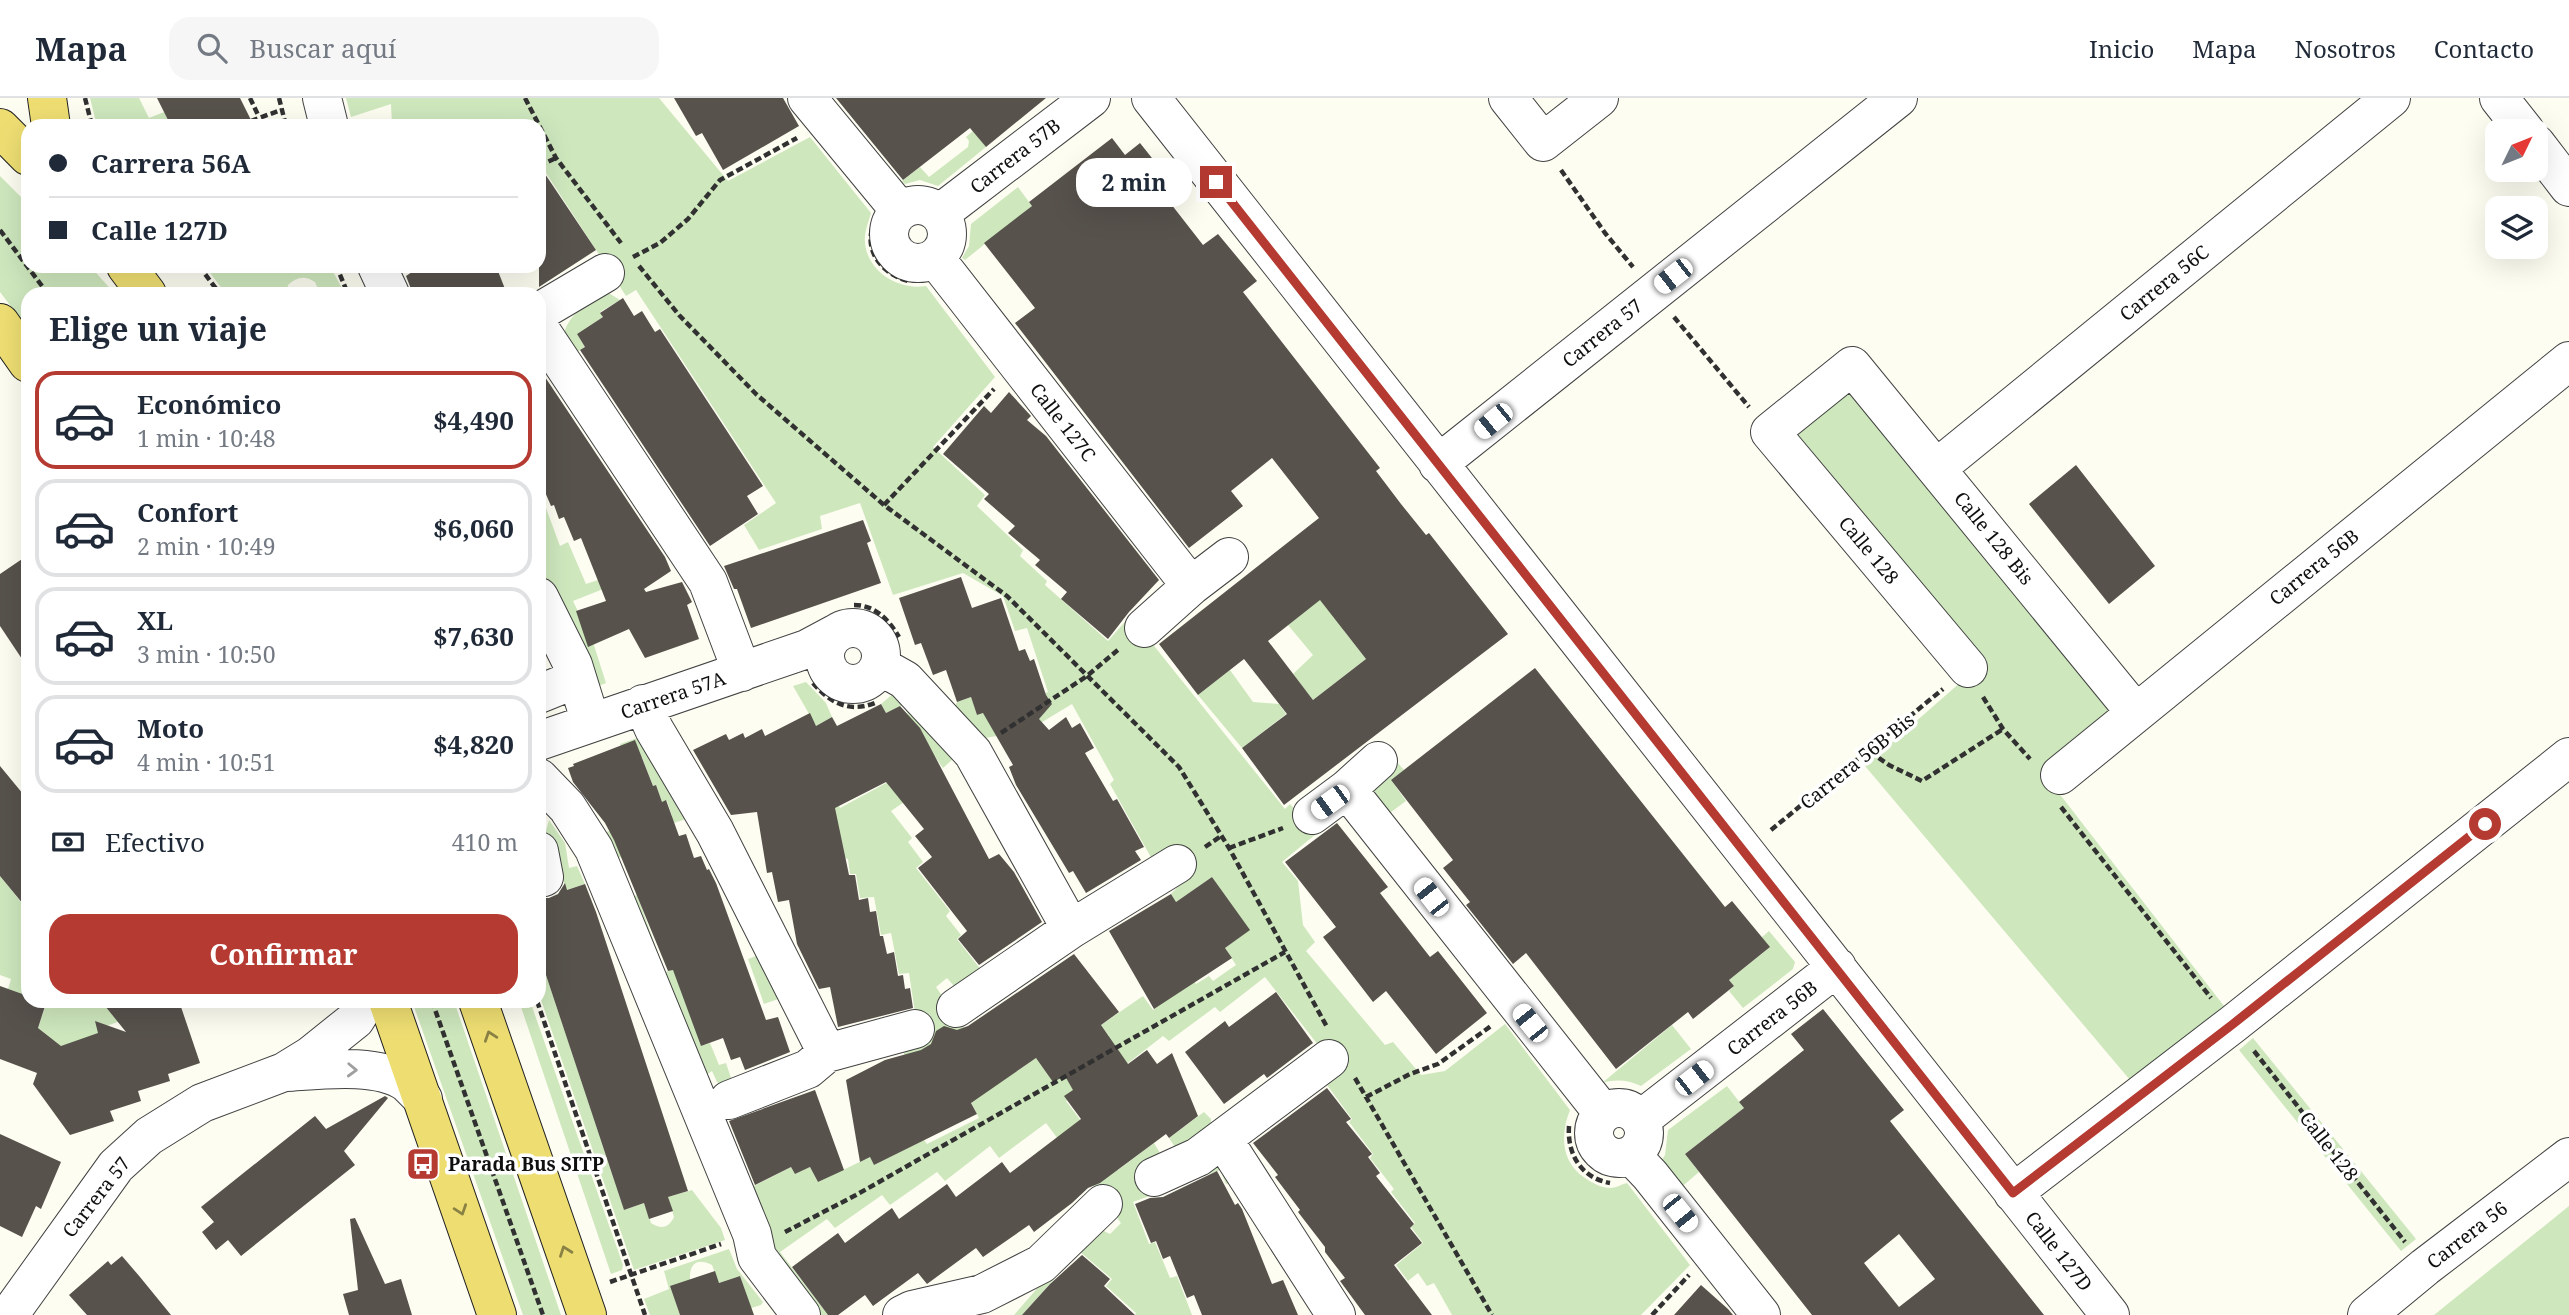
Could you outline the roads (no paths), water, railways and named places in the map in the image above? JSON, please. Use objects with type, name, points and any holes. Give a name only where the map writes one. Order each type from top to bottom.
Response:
[{"type":"main road","points":[[47,98],[50,119]]},
{"type":"main road","points":[[0,128],[21,149]]},
{"type":"main road","points":[[132,273],[142,287]]},
{"type":"main road","points":[[0,323],[21,353]]},
{"type":"main road","points":[[0,349],[21,372]]},
{"type":"main road","points":[[390,1008],[497,1315]]},
{"type":"main road","points":[[480,1008],[587,1315]]},
{"type":"street","points":[[321,98],[327,119]]},
{"type":"street","name":"Carrera 57B","points":[[939,215],[1091,98]]},
{"type":"street","name":"Calle 127D","points":[[1151,98],[2109,1315]]},
{"type":"street","points":[[1508,98],[1543,142],[1599,98]]},
{"type":"street","name":"Carrera 57","points":[[1438,464],[1898,98]]},
{"type":"street","name":"Carrera 56C","points":[[1937,468],[2391,98]]},
{"type":"street","points":[[2499,98],[2516,119]]},
{"type":"street","points":[[816,110],[892,201],[902,209]]},
{"type":"street","points":[[912,205],[931,208],[939,215],[945,222],[947,232],[942,251],[935,258],[915,263],[897,254],[889,235],[894,216],[912,205]]},
{"type":"street","name":"Calle 127C","points":[[935,258],[1191,586]]},
{"type":"street","points":[[546,308],[619,265]]},
{"type":"street","points":[[546,339],[708,582],[742,672]]},
{"type":"street","name":"Carrera 56B","points":[[2060,775],[2569,361]]},
{"type":"street","name":"Calle 128 Bis","points":[[1852,366],[2135,712]]},
{"type":"street","name":"Calle 128","points":[[1852,366],[1770,432],[1968,668]]},
{"type":"street","points":[[1144,628],[1191,586],[1229,557]]},
{"type":"street","points":[[546,611],[573,665],[591,723]]},
{"type":"street","name":"Carrera 57A","points":[[546,739],[742,672],[823,650],[853,628],[870,634],[880,649],[880,666],[905,680],[973,754],[1071,929]]},
{"type":"street","points":[[546,691],[576,679]]},
{"type":"street","points":[[643,704],[649,720],[715,832],[827,1053]]},
{"type":"street","points":[[2013,1193],[2233,1024],[2569,757]]},
{"type":"street","points":[[1312,815],[1378,761]]},
{"type":"street","points":[[1347,789],[1603,1113],[1618,1108],[1627,1109],[1635,1137],[1711,1252],[1761,1315]]},
{"type":"street","points":[[546,797],[567,807],[601,866],[754,1240],[757,1257],[801,1315]]},
{"type":"street","points":[[956,1008],[1071,929],[1177,864]]},
{"type":"street","name":"Carrera 56B","points":[[1635,1137],[1837,967]]},
{"type":"street","name":"Carrera 57","points":[[9,1315],[116,1166],[149,1136],[202,1103],[284,1072],[340,1034],[355,1020],[363,1008]]},
{"type":"street","points":[[729,1100],[808,1069],[827,1053],[915,1029]]},
{"type":"street","points":[[1154,1177],[1198,1157],[1337,1055]]},
{"type":"street","name":"Carrera 57","points":[[284,1072],[357,1070],[388,1074],[405,1082],[423,1099]]},
{"type":"street","points":[[1223,1139],[1336,1315]]},
{"type":"street","name":"Carrera 56","points":[[2367,1315],[2569,1157]]},
{"type":"street","points":[[902,1315],[912,1310],[989,1305],[1041,1264],[1103,1204]]},
{"type":"place","name":"Parada Bus SITP","points":[[423,1164]]}]
